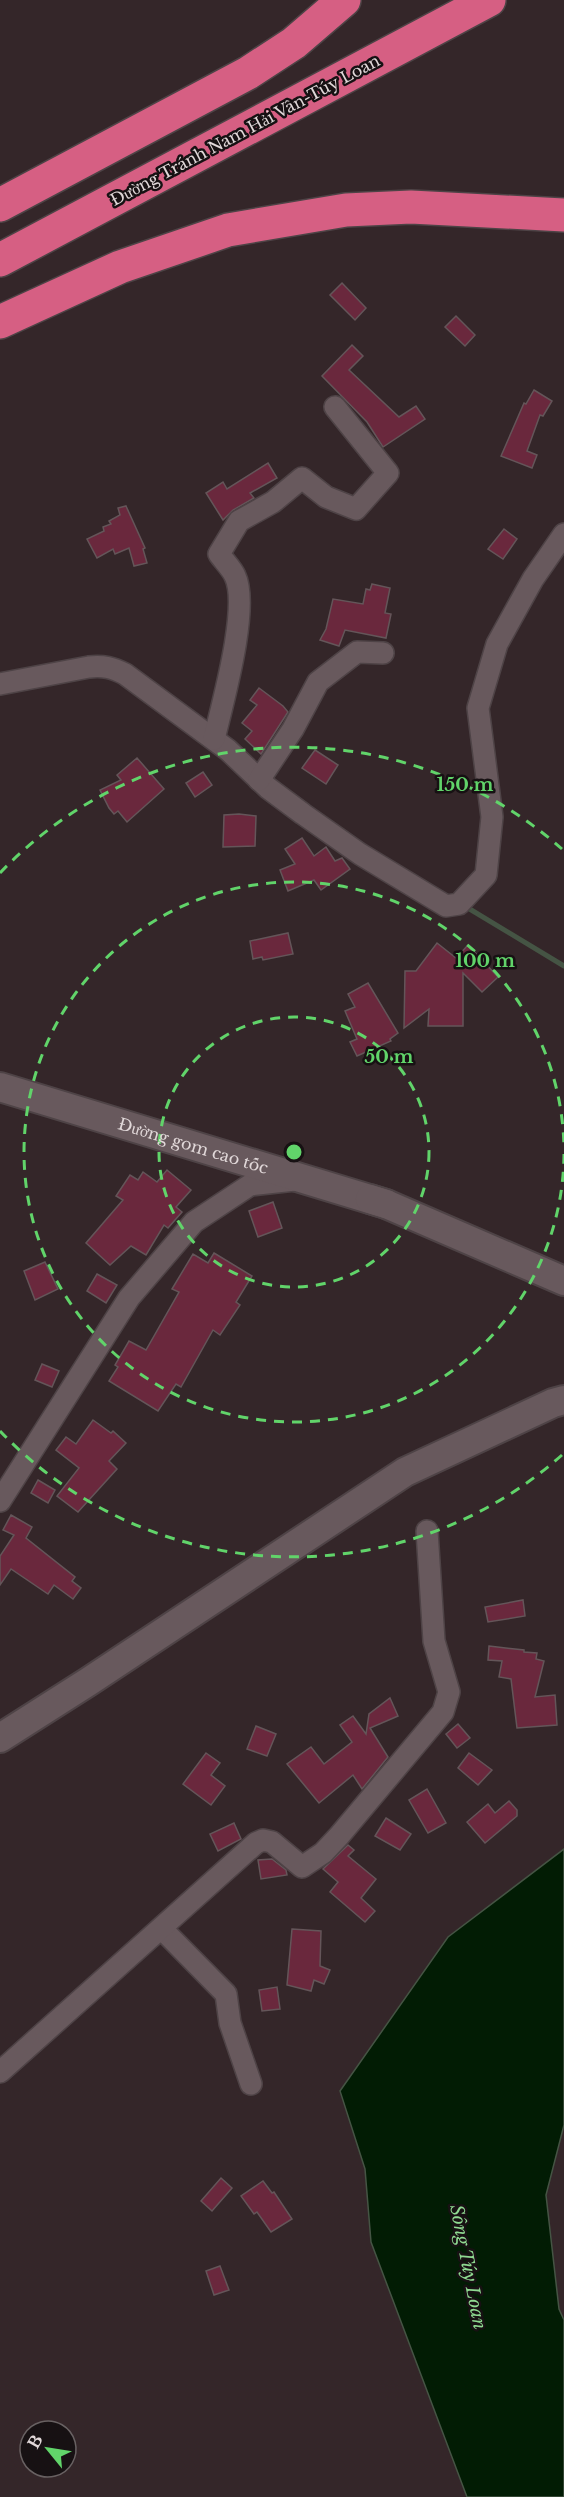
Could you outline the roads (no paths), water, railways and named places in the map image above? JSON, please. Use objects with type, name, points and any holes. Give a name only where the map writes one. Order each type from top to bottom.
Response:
[{"type":"highway","points":[[0,205],[248,73],[294,43],[344,0]]},
{"type":"highway","name":"Đường Tránh Nam Hải Vân-Túy Loan","points":[[0,260],[489,0]]},
{"type":"highway","points":[[0,322],[120,267],[178,246],[240,228],[357,209],[411,207],[564,214]]},
{"type":"main road","name":"Đường gom cao tốc","points":[[0,1087],[386,1204]]},
{"type":"main road","points":[[302,1180],[386,1204],[564,1281]]},
{"type":"main road","points":[[0,1738],[405,1472],[553,1403],[564,1400]]},
{"type":"street","points":[[214,739],[229,680],[240,612],[236,577],[219,554],[239,521],[273,502],[302,478],[326,497],[356,509],[388,472],[334,406]]},
{"type":"street","points":[[0,684],[100,665],[114,668],[126,674],[214,739],[259,780],[360,854],[446,906],[459,904],[486,875],[492,817],[478,708],[497,644],[533,579],[564,534]]},
{"type":"street","points":[[259,780],[293,729],[318,682],[357,652],[383,652]]},
{"type":"street","points":[[0,1501],[129,1298],[194,1222],[250,1185],[302,1180]]},
{"type":"street","points":[[0,2072],[162,1929],[235,1861],[263,1840],[272,1842],[302,1867],[323,1852],[443,1712],[449,1692],[434,1641],[427,1531]]},
{"type":"street","points":[[162,1929],[226,1994],[230,2023],[251,2084]]},
{"type":"water","name":"Sông Túy Loan","points":[[564,1849],[564,2125],[546,2195],[559,2309],[564,2320],[564,2497],[467,2497],[371,2242],[365,2169],[340,2091],[448,1937]]},
{"type":"waterway","points":[[463,905],[564,966]]}]
